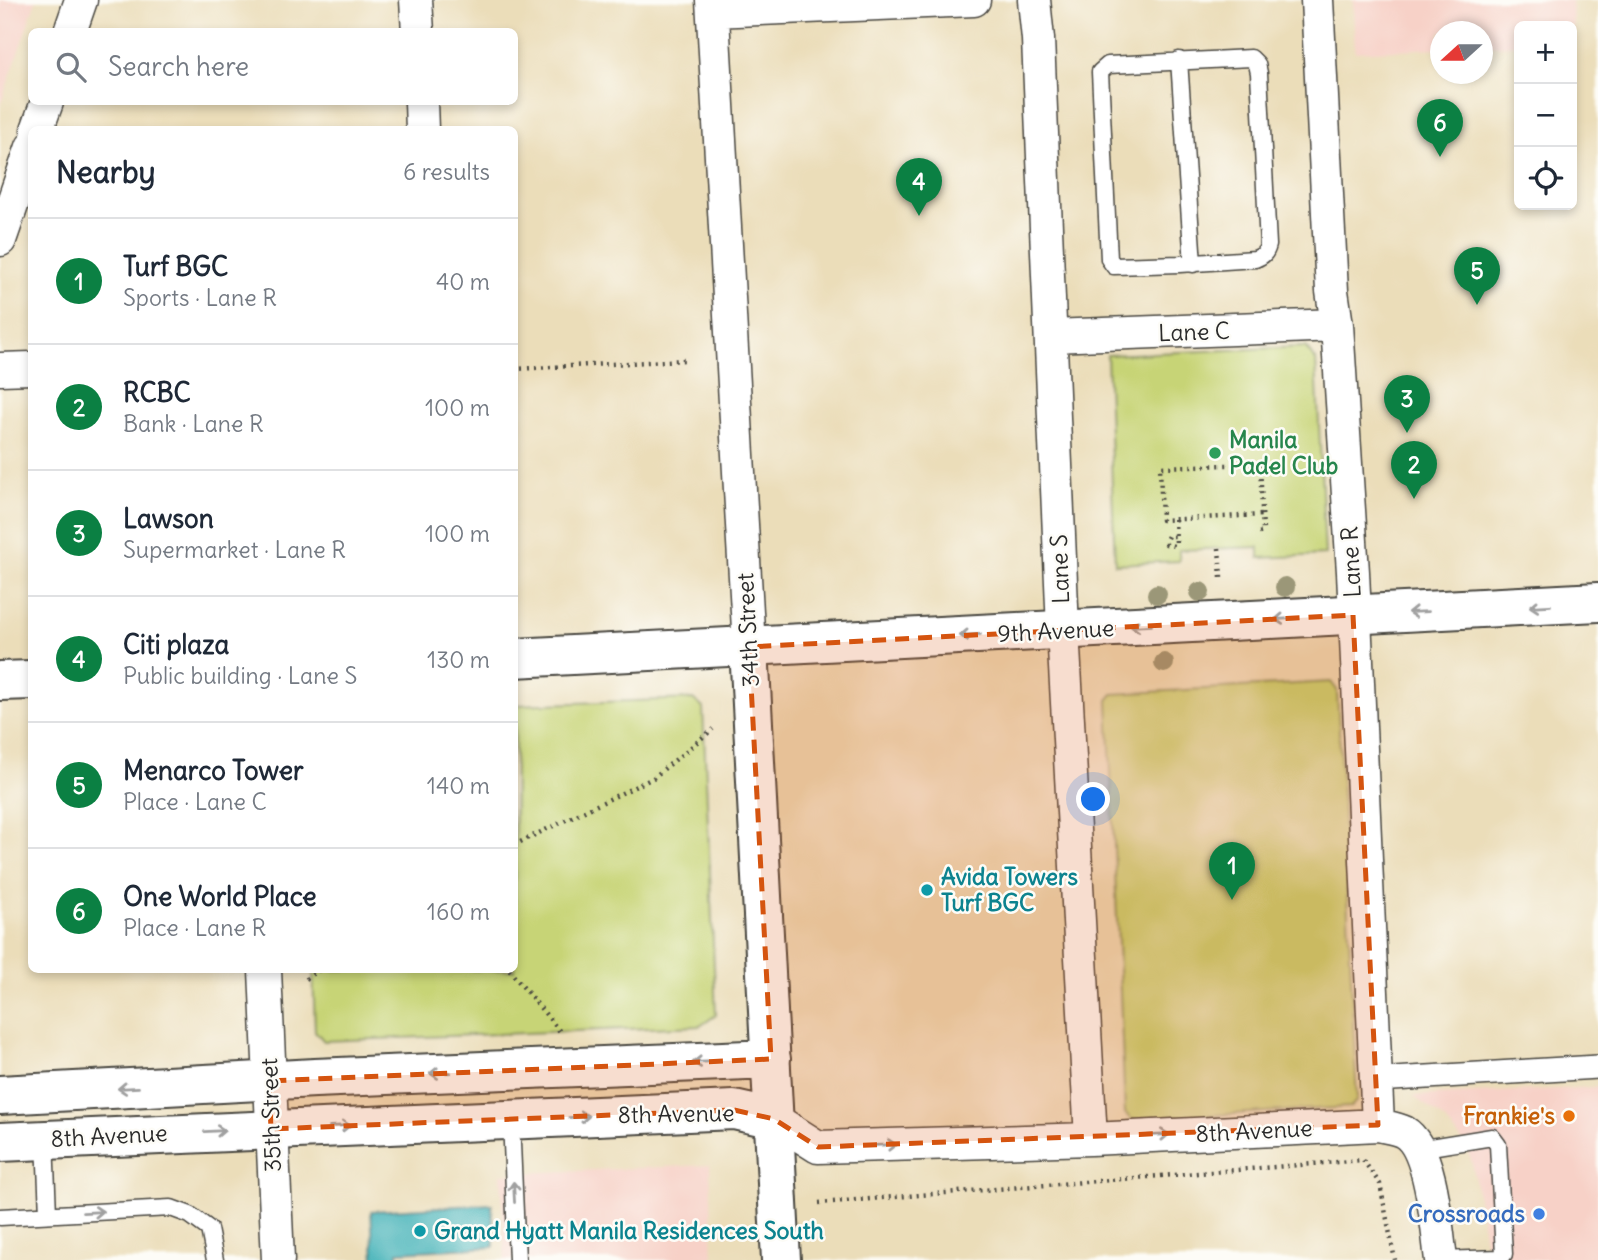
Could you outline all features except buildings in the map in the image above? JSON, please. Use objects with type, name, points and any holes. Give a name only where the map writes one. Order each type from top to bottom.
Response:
[{"type":"street","points":[[71,28],[81,0]]},
{"type":"street","points":[[416,0],[418,28]]},
{"type":"street","points":[[713,6],[974,0]]},
{"type":"street","name":"Lane S","points":[[1034,0],[1052,337],[1063,630],[1091,1139]]},
{"type":"street","name":"Lane R","points":[[1317,0],[1332,291],[1337,325],[1353,572],[1378,1125]]},
{"type":"street","name":"34th Street","points":[[713,6],[781,1260]]},
{"type":"street","points":[[38,126],[46,105]]},
{"type":"street","points":[[421,105],[422,126]]},
{"type":"street","points":[[0,240],[28,159]]},
{"type":"street","name":"Lane C","points":[[1052,337],[1337,325]]},
{"type":"street","points":[[0,369],[28,368]]},
{"type":"street","name":"9th Avenue","points":[[518,657],[1598,602]]},
{"type":"street","points":[[0,681],[28,680]]},
{"type":"street","name":"35th Street","points":[[265,973],[278,1260]]},
{"type":"street","name":"8th Avenue","points":[[0,1095],[771,1059]]},
{"type":"street","points":[[1376,1080],[1598,1067]]},
{"type":"street","name":"8th Avenue","points":[[0,1142],[734,1110],[774,1119],[818,1147],[1091,1139],[1378,1125],[1405,1133],[1418,1149]]},
{"type":"street","points":[[1418,1149],[1427,1170],[1441,1260]]},
{"type":"lane","points":[[1251,58],[1257,64],[1267,251],[1255,259],[1117,266],[1109,259],[1100,72],[1108,65],[1179,60],[1251,58]]},
{"type":"lane","points":[[1179,60],[1193,264]]},
{"type":"lane","points":[[511,1120],[517,1260]]},
{"type":"lane","points":[[1418,1149],[1492,1137],[1498,1145],[1504,1254],[1500,1258],[1441,1260]]},
{"type":"lane","points":[[45,1140],[48,1214]]},
{"type":"lane","points":[[0,1217],[171,1208],[190,1215],[209,1229],[215,1260]]},
{"type":"path","points":[[518,369],[686,360]]},
{"type":"path","points":[[1259,533],[1263,532],[1260,464],[1160,467],[1162,520],[1262,515]]},
{"type":"path","points":[[1175,519],[1175,536]]},
{"type":"path","points":[[1219,548],[1221,578]]},
{"type":"path","points":[[518,843],[653,778],[713,729]]},
{"type":"path","points":[[306,979],[315,973]]},
{"type":"path","points":[[512,973],[568,1040]]},
{"type":"path","points":[[819,1203],[1363,1160],[1380,1184],[1395,1260]]},
{"type":"highlighted area","points":[[1353,615],[1378,1125],[818,1147],[774,1119],[734,1110],[271,1129],[269,1081],[771,1059],[749,647]]},
{"type":"shaded area","points":[[0,0],[36,0],[0,106]]},
{"type":"shaded area","points":[[1353,0],[1572,0],[1573,21],[1514,21],[1514,45],[1493,46],[1493,21],[1430,21],[1430,48],[1355,52]]},
{"type":"shaded area","name":"Crossroads","points":[[1598,1087],[1598,1260],[1488,1260],[1473,1167],[1466,1146],[1444,1119],[1413,1096]]},
{"type":"shaded area","points":[[710,1165],[713,1260],[505,1260],[501,1174]]},
{"type":"green space","name":"Manila Padel Club","points":[[1305,347],[1316,360],[1325,555],[1259,558],[1259,547],[1179,550],[1179,561],[1115,564],[1107,355]]},
{"type":"green space","points":[[1331,682],[1337,690],[1357,1100],[1351,1107],[1132,1120],[1125,1113],[1108,700],[1113,694]]},
{"type":"green space","points":[[693,699],[703,708],[716,1015],[700,1026],[324,1041],[315,1031],[313,973],[518,973],[518,705]]},
{"type":"water","points":[[492,1204],[494,1247],[398,1252],[398,1260],[374,1260],[371,1211]]},
{"type":"place","name":"One World Place","points":[[1440,157]]},
{"type":"place","name":"Citi plaza","points":[[919,216]]},
{"type":"place","name":"Menarco Tower","points":[[1477,305]]},
{"type":"place","name":"Lawson","points":[[1407,433]]},
{"type":"place","name":"Manila Padel Club","points":[[1215,453]]},
{"type":"place","name":"RCBC","points":[[1414,499]]},
{"type":"place","name":"Avida Towers Turf BGC","points":[[927,890]]},
{"type":"place","name":"Turf BGC","points":[[1232,900]]},
{"type":"place","name":"Frankie's","points":[[1569,1116]]},
{"type":"place","name":"Crossroads","points":[[1539,1214]]},
{"type":"place","name":"Grand Hyatt Manila Residences South","points":[[420,1231]]}]
